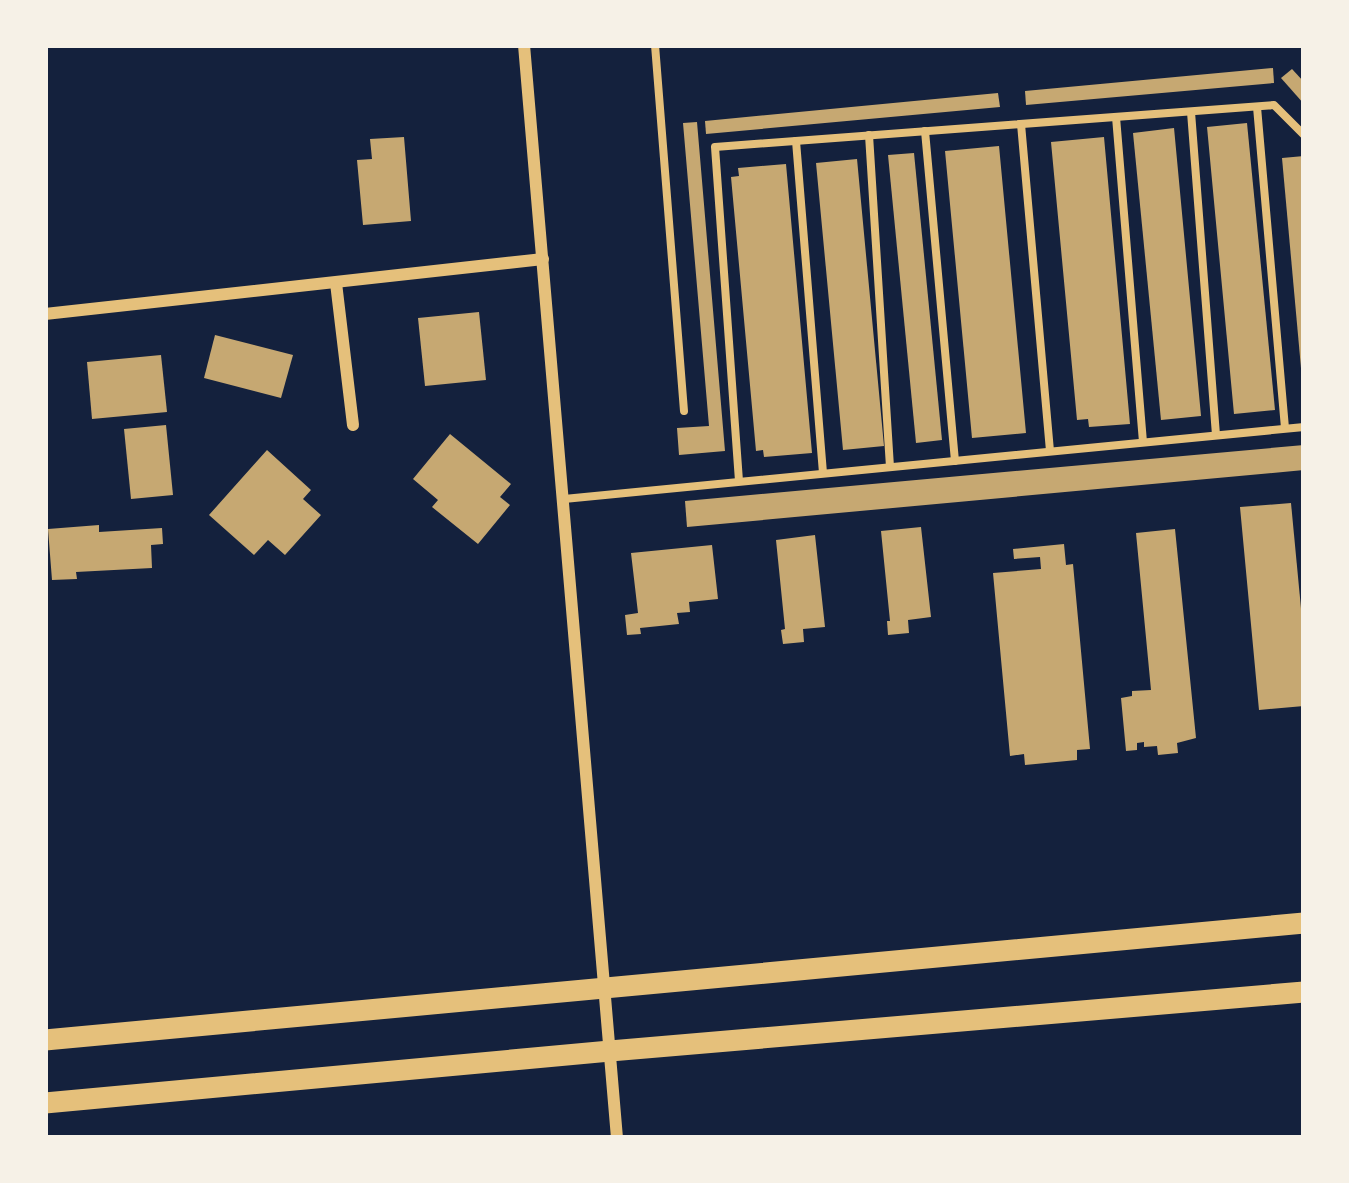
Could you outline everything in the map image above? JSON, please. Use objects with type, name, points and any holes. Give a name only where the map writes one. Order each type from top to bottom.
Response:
[{"type":"main road","points":[[45,1040],[1304,923]]},
{"type":"main road","points":[[45,1103],[1304,992]]},
{"type":"street","points":[[524,45],[617,1138]]},
{"type":"street","points":[[45,314],[543,259]]},
{"type":"street","points":[[336,283],[353,425]]},
{"type":"lane","points":[[655,45],[684,411]]},
{"type":"lane","points":[[739,482],[715,147],[1274,105],[1304,135]]},
{"type":"lane","points":[[1257,107],[1286,428]]},
{"type":"lane","points":[[1191,112],[1216,435]]},
{"type":"lane","points":[[1116,117],[1143,442]]},
{"type":"lane","points":[[1021,124],[1050,452]]},
{"type":"lane","points":[[925,131],[955,461]]},
{"type":"lane","points":[[869,135],[890,467]]},
{"type":"lane","points":[[796,141],[823,473]]},
{"type":"lane","points":[[563,499],[1304,427]]},
{"type":"building","points":[[1273,68],[1274,83],[1026,105],[1025,91]]},
{"type":"building","points":[[1292,69],[1304,82],[1304,104],[1281,78]]},
{"type":"building","points":[[998,93],[1000,107],[706,134],[705,121]]},
{"type":"building","points":[[697,122],[725,451],[679,455],[677,428],[709,426],[683,123]]},
{"type":"building","points":[[1247,123],[1275,410],[1234,414],[1207,127]]},
{"type":"building","points":[[1174,128],[1201,416],[1161,420],[1133,133]]},
{"type":"building","points":[[404,137],[411,221],[363,225],[357,160],[372,159],[370,139]]},
{"type":"building","points":[[1104,137],[1130,424],[1089,427],[1088,419],[1077,420],[1051,142]]},
{"type":"building","points":[[999,146],[1026,433],[972,438],[945,151]]},
{"type":"building","points":[[914,153],[942,440],[916,443],[888,155]]},
{"type":"building","points":[[1304,156],[1304,368],[1301,368],[1282,158]]},
{"type":"building","points":[[857,159],[884,446],[843,450],[816,163]]},
{"type":"building","points":[[786,164],[812,453],[764,457],[763,450],[756,451],[731,177],[739,176],[738,168]]},
{"type":"building","points":[[479,312],[486,380],[425,386],[418,318]]},
{"type":"building","points":[[215,335],[293,355],[281,398],[204,378]]},
{"type":"building","points":[[161,355],[167,412],[92,419],[87,362]]},
{"type":"building","points":[[166,425],[173,495],[131,499],[124,429]]},
{"type":"building","points":[[450,434],[511,484],[500,497],[510,505],[478,544],[432,507],[438,500],[413,479]]},
{"type":"building","points":[[1304,445],[1304,470],[687,527],[685,501]]},
{"type":"building","points":[[267,450],[311,490],[303,499],[321,515],[285,555],[268,540],[254,555],[209,515]]},
{"type":"building","points":[[1291,503],[1304,640],[1304,706],[1259,710],[1240,507]]},
{"type":"building","points":[[99,525],[99,532],[162,528],[163,544],[151,545],[152,568],[76,572],[77,579],[52,580],[48,529]]},
{"type":"building","points":[[921,527],[931,617],[908,620],[909,633],[888,635],[881,531]]},
{"type":"building","points":[[1175,529],[1196,738],[1177,743],[1178,753],[1158,755],[1157,746],[1144,747],[1144,742],[1137,743],[1137,750],[1126,751],[1121,698],[1132,696],[1132,691],[1151,690],[1136,533]]},
{"type":"building","points":[[815,535],[825,627],[803,629],[804,642],[783,644],[776,540]]},
{"type":"building","points":[[1064,544],[1066,565],[1073,564],[1090,749],[1077,750],[1077,760],[1025,765],[1024,754],[1010,756],[993,573],[1041,569],[1040,557],[1014,559],[1013,549]]},
{"type":"building","points":[[712,545],[718,599],[689,602],[690,612],[677,613],[679,624],[640,628],[641,634],[627,635],[625,615],[638,613],[631,553]]}]
